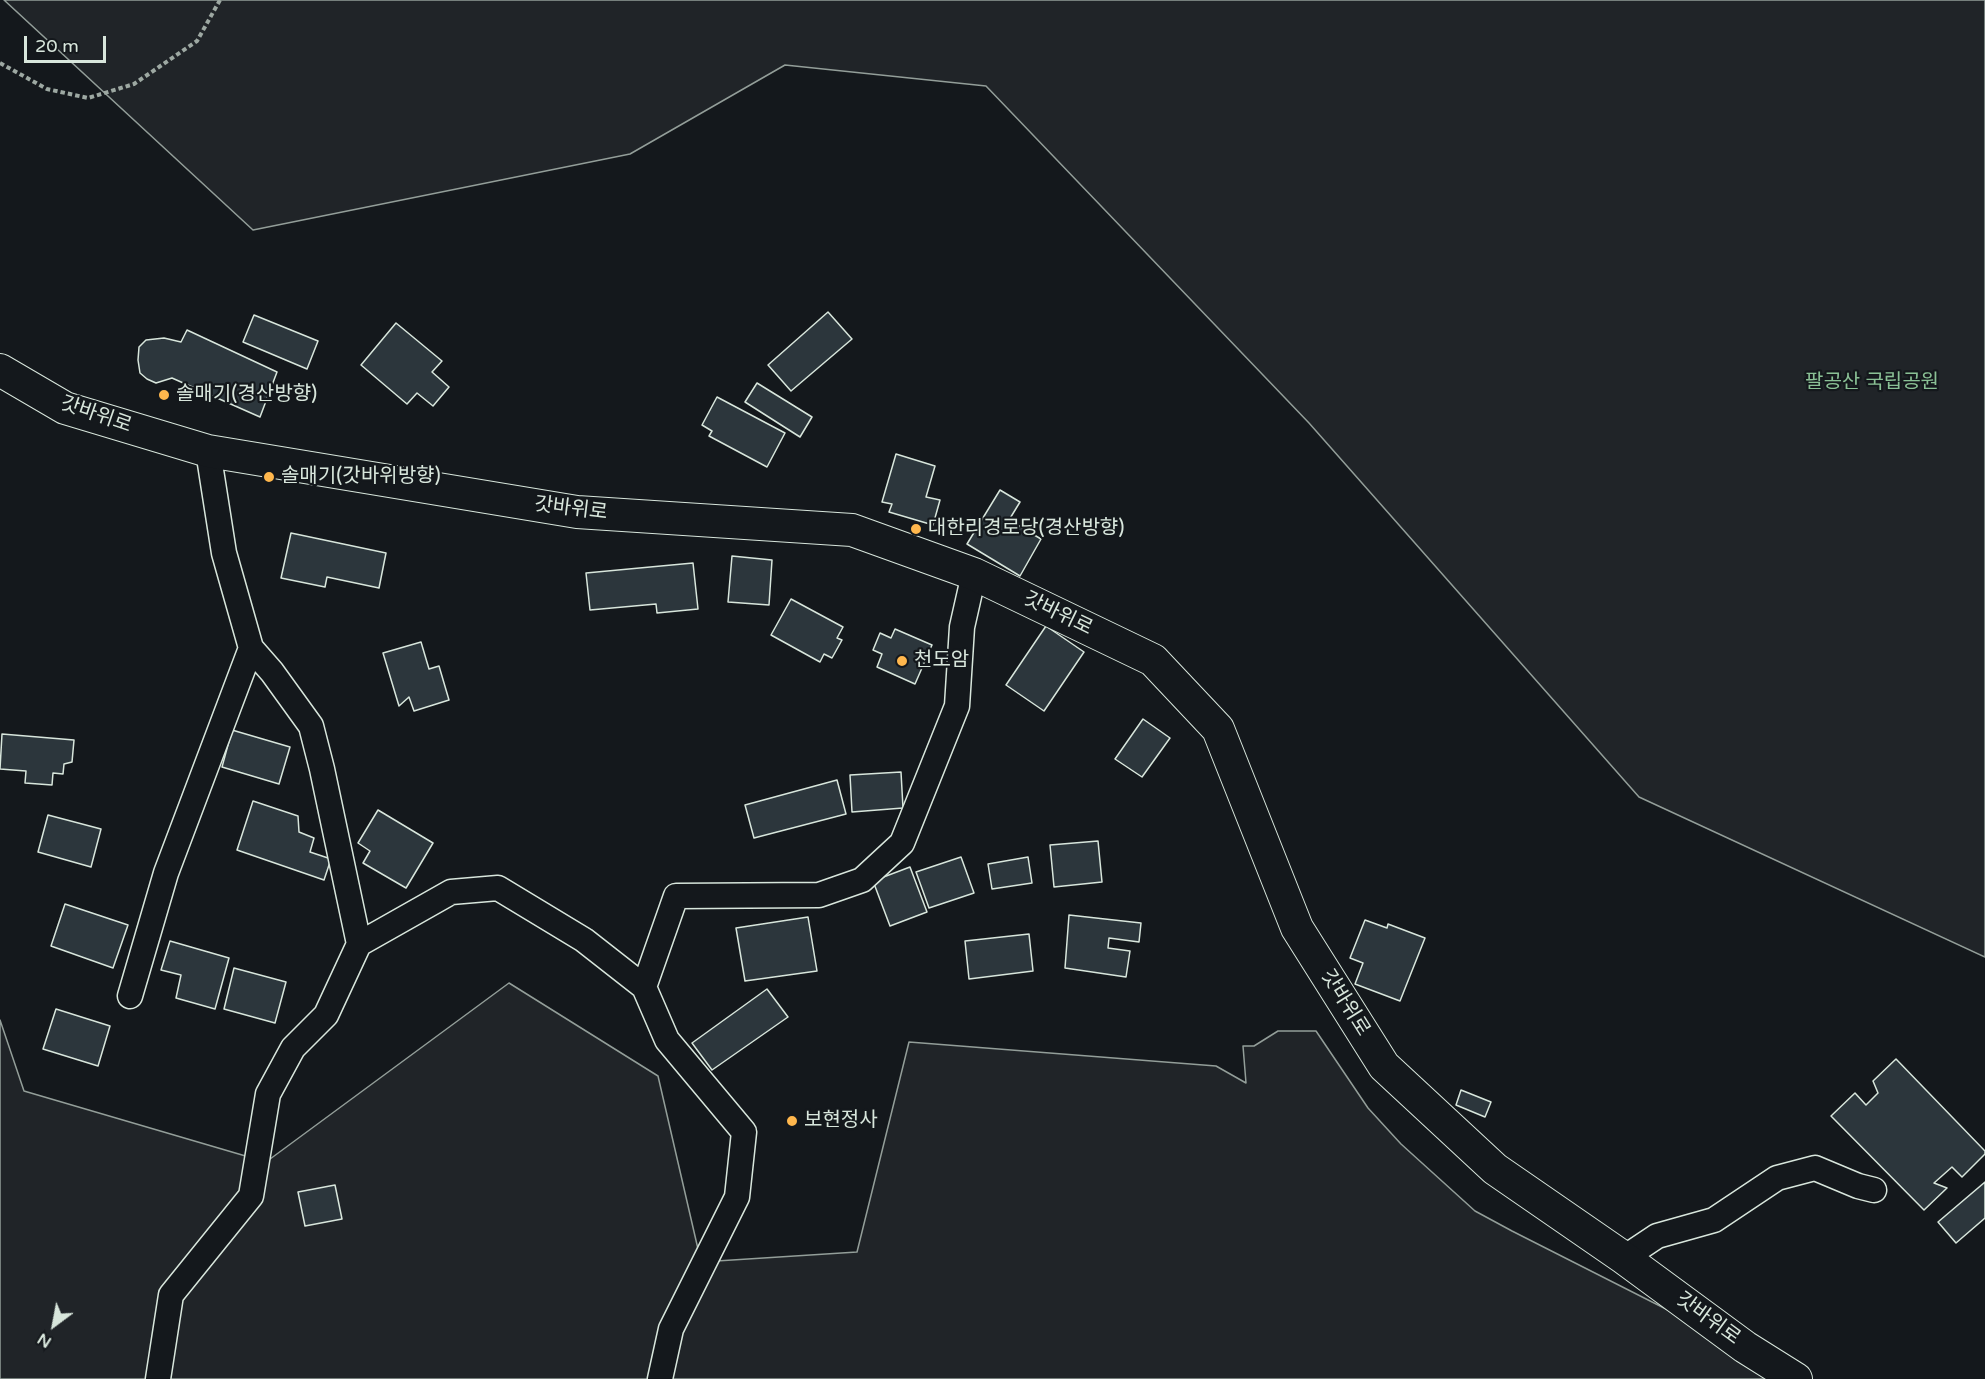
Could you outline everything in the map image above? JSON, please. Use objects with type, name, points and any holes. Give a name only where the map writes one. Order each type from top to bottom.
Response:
[{"type":"street","name":"갓바위로","points":[[0,370],[66,408],[208,452],[577,512],[852,530],[974,574],[1153,660],[1218,729],[1298,928],[1384,1066],[1495,1169],[1624,1258],[1745,1347],[1796,1379]]},
{"type":"street","points":[[208,452],[224,553],[250,648],[272,672],[311,726],[359,944]]},
{"type":"street","points":[[644,987],[676,896],[819,895],[862,880],[902,843],[957,706],[962,627],[974,574]]},
{"type":"street","points":[[130,996],[166,873],[250,648]]},
{"type":"street","points":[[158,1379],[171,1295],[251,1196],[268,1094],[293,1048],[326,1015],[359,944],[452,892],[498,888],[584,940],[644,987],[667,1040],[744,1132],[737,1197],[670,1329],[660,1379]]},
{"type":"street","points":[[1624,1258],[1657,1236],[1714,1220],[1778,1178],[1815,1168],[1858,1186],[1874,1190]]},
{"type":"path","points":[[0,63],[47,89],[88,98],[134,84],[197,41],[220,0]]},
{"type":"green space","name":"팔공산 국립공원","points":[[4,0],[1985,0],[1985,957],[1639,797],[1309,423],[986,86],[785,65],[630,154],[253,230]]},
{"type":"green space","points":[[509,983],[658,1076],[701,1262],[857,1252],[909,1042],[1216,1066],[1246,1083],[1243,1046],[1254,1046],[1278,1031],[1316,1031],[1368,1108],[1401,1144],[1475,1211],[1804,1379],[0,1379],[0,1020],[24,1091],[266,1162]]},
{"type":"building","points":[[828,312],[852,339],[791,391],[768,365]]},
{"type":"building","points":[[254,315],[318,341],[307,369],[243,342]]},
{"type":"building","points":[[396,323],[442,361],[432,372],[449,387],[433,406],[417,393],[407,404],[361,365]]},
{"type":"building","points":[[187,330],[277,372],[260,417],[172,378],[156,383],[140,373],[139,347],[146,340],[164,338],[181,342]]},
{"type":"building","points":[[757,383],[812,417],[800,437],[745,402]]},
{"type":"building","points":[[717,397],[785,433],[767,467],[709,436],[712,431],[702,425]]},
{"type":"building","points":[[896,454],[935,466],[926,497],[940,500],[933,525],[889,512],[892,504],[882,502]]},
{"type":"building","points":[[1000,490],[1020,502],[1009,520],[1041,539],[1020,576],[967,544]]},
{"type":"building","points":[[291,533],[386,553],[379,588],[327,577],[325,587],[281,578]]},
{"type":"building","points":[[732,556],[772,560],[769,605],[728,602]]},
{"type":"building","points":[[693,563],[698,609],[657,613],[656,604],[590,610],[586,573]]},
{"type":"building","points":[[791,599],[843,627],[837,638],[842,640],[832,658],[824,654],[820,662],[771,635]]},
{"type":"building","points":[[1046,626],[1084,652],[1044,711],[1006,685]]},
{"type":"building","name":"천도암","points":[[895,629],[932,645],[915,684],[877,667],[882,654],[873,650],[880,633],[891,638]]},
{"type":"building","points":[[421,642],[429,669],[439,666],[449,700],[414,711],[409,697],[399,706],[383,653]]},
{"type":"building","points":[[1143,719],[1170,738],[1142,777],[1115,759]]},
{"type":"building","points":[[232,730],[290,747],[279,784],[222,767]]},
{"type":"building","points":[[2,734],[74,740],[72,762],[64,764],[63,774],[53,773],[52,785],[25,783],[26,771],[0,769]]},
{"type":"building","points":[[901,772],[903,808],[852,812],[850,775]]},
{"type":"building","points":[[837,780],[846,814],[754,838],[745,805]]},
{"type":"building","points":[[253,801],[298,816],[299,832],[314,838],[310,852],[331,859],[324,880],[237,850]]},
{"type":"building","points":[[378,810],[433,843],[406,888],[363,863],[370,851],[358,843]]},
{"type":"building","points":[[48,815],[101,829],[91,867],[38,852]]},
{"type":"building","points":[[1098,841],[1102,882],[1054,887],[1050,845]]},
{"type":"building","points":[[961,857],[974,893],[929,908],[916,872]]},
{"type":"building","points":[[1028,857],[1032,883],[992,889],[988,864]]},
{"type":"building","points":[[910,867],[927,912],[890,926],[873,881]]},
{"type":"building","points":[[65,904],[128,925],[113,968],[51,946]]},
{"type":"building","points":[[1069,915],[1141,923],[1139,942],[1109,938],[1108,948],[1130,951],[1126,977],[1065,968]]},
{"type":"building","points":[[808,917],[817,971],[745,981],[736,928]]},
{"type":"building","points":[[1365,920],[1387,928],[1388,924],[1425,938],[1400,1001],[1355,984],[1363,963],[1350,958]]},
{"type":"building","points":[[1029,934],[1033,971],[969,979],[965,941]]},
{"type":"building","points":[[170,941],[229,958],[215,1009],[176,998],[181,975],[161,970]]},
{"type":"building","points":[[234,968],[286,982],[275,1023],[224,1009]]},
{"type":"building","points":[[767,989],[788,1017],[712,1070],[692,1043]]},
{"type":"building","points":[[56,1009],[110,1026],[98,1066],[43,1049]]},
{"type":"building","points":[[1896,1059],[1985,1151],[1985,1154],[1962,1177],[1952,1167],[1934,1183],[1947,1188],[1924,1210],[1831,1116],[1855,1093],[1866,1105],[1878,1093],[1873,1081]]},
{"type":"building","points":[[1461,1090],[1491,1102],[1485,1117],[1456,1105]]},
{"type":"building","points":[[1985,1182],[1985,1218],[1956,1243],[1938,1222]]},
{"type":"building","points":[[335,1185],[342,1219],[305,1226],[298,1192]]},
{"type":"place","name":"솔매기(경산방향)","points":[[164,395]]},
{"type":"place","name":"솔매기(갓바위방향)","points":[[269,477]]},
{"type":"place","name":"대한리경로당(경산방향)","points":[[916,529]]},
{"type":"place","name":"천도암","points":[[902,661]]},
{"type":"place","name":"보현정사","points":[[792,1121]]}]
